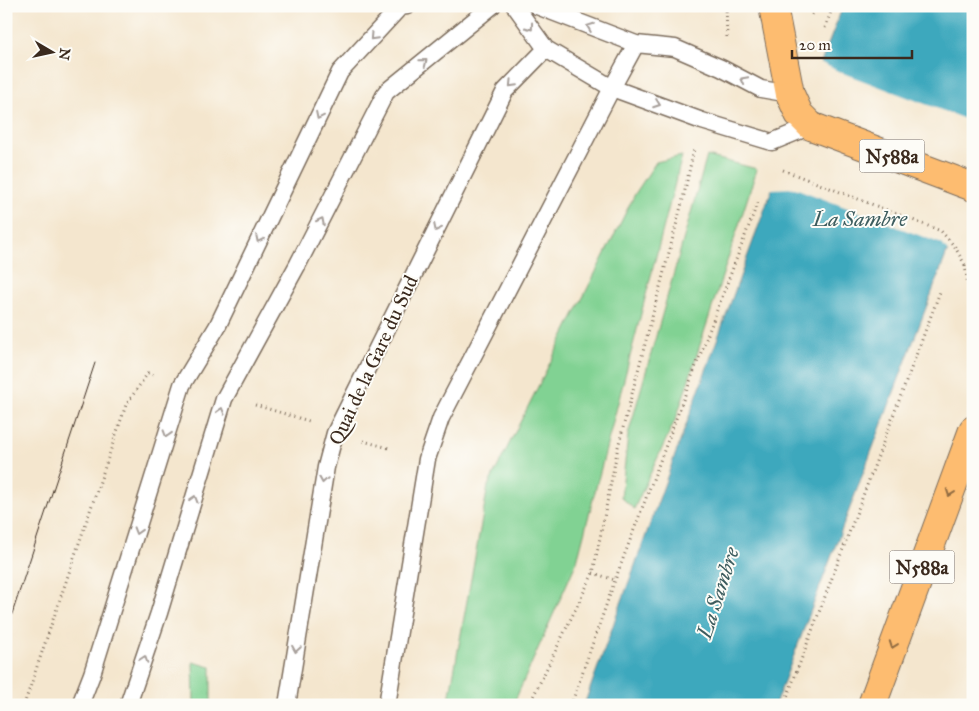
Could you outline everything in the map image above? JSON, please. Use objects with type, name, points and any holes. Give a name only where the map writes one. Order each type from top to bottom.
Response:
[{"type":"main road","points":[[773,6],[790,94],[799,114],[811,126]]},
{"type":"main road","name":"N588a","points":[[811,126],[973,187]]},
{"type":"main road","name":"N588a","points":[[872,705],[973,430]]},
{"type":"lane","points":[[80,705],[92,674],[182,385],[217,327],[340,72],[400,7],[407,6]]},
{"type":"lane","points":[[128,705],[159,613],[224,399],[298,264],[386,92],[492,6]]},
{"type":"lane","points":[[515,6],[546,49],[612,88],[702,121],[772,142],[811,126]]},
{"type":"lane","points":[[536,6],[636,44],[675,48],[721,68],[761,89],[790,94]]},
{"type":"lane","points":[[386,705],[427,459],[440,418],[636,44]]},
{"type":"lane","name":"Quai de la Gare du Sud","points":[[287,705],[326,467],[335,433],[505,91],[546,49]]},
{"type":"path","points":[[726,6],[727,43]]},
{"type":"path","points":[[825,28],[832,6]]},
{"type":"path","points":[[529,705],[593,573],[618,447],[694,149]]},
{"type":"path","points":[[782,170],[941,231],[955,247],[966,265],[968,285]]},
{"type":"path","points":[[571,705],[615,580],[760,198]]},
{"type":"path","points":[[784,705],[940,292]]},
{"type":"path","points":[[24,705],[126,405],[148,373],[161,378]]},
{"type":"path","points":[[249,403],[316,423]]},
{"type":"path","points":[[359,440],[389,448]]},
{"type":"path","points":[[593,573],[615,580]]},
{"type":"green space","points":[[682,156],[577,561],[513,705],[448,705],[488,486],[635,194],[656,162]]},
{"type":"green space","points":[[707,156],[757,169],[677,416],[634,509],[621,497],[628,435]]},
{"type":"green space","points":[[193,662],[211,667],[211,705],[194,705]]},
{"type":"water","name":"La Sambre","points":[[843,6],[973,6],[973,180],[948,250],[775,705],[584,705],[772,189]]},
{"type":"pier","points":[[819,59],[820,62],[840,72],[973,122],[973,187],[949,253],[942,244],[795,188],[772,189],[768,193]]},
{"type":"tram line","points":[[6,632],[95,363]]}]
